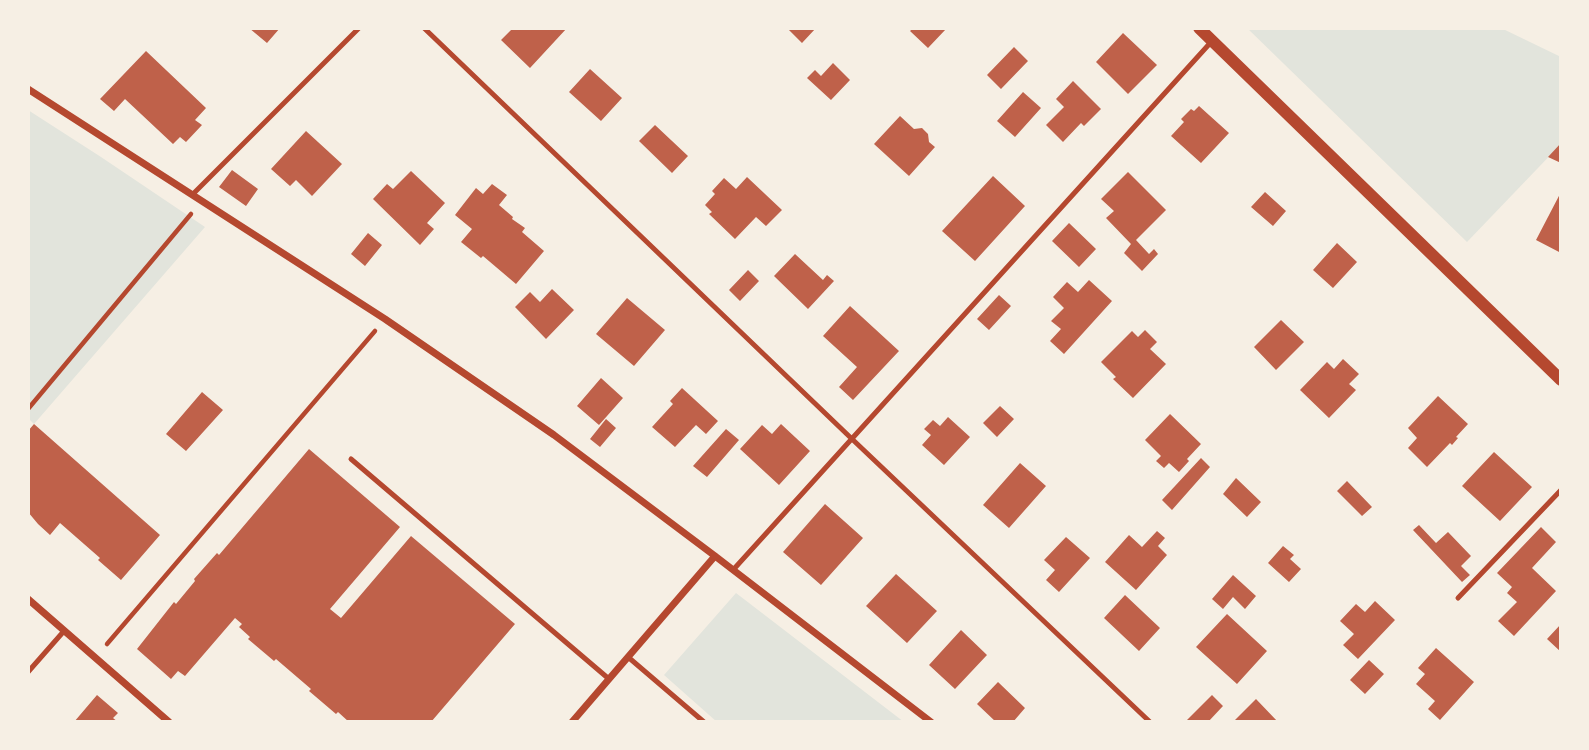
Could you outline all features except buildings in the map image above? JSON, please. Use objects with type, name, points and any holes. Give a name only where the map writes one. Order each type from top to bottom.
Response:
[{"type":"street","points":[[1199,28],[1561,380]]},
{"type":"street","points":[[28,89],[385,319],[554,435],[931,722]]},
{"type":"street","points":[[572,722],[715,556]]},
{"type":"street","points":[[28,599],[169,722]]},
{"type":"lane","points":[[192,195],[359,28]]},
{"type":"lane","points":[[424,28],[1150,722]]},
{"type":"lane","points":[[733,570],[1212,41]]},
{"type":"lane","points":[[351,459],[609,679]]},
{"type":"lane","points":[[1458,598],[1561,490]]},
{"type":"lane","points":[[28,672],[64,631]]},
{"type":"lane","points":[[628,657],[704,722]]},
{"type":"path","points":[[28,409],[201,202]]},
{"type":"path","points":[[95,658],[385,319]]},
{"type":"shaded area","points":[[1247,28],[1501,28],[1561,57],[1561,144],[1467,242]]},
{"type":"shaded area","points":[[28,110],[205,227],[34,424],[28,418]]},
{"type":"shaded area","points":[[736,593],[904,722],[717,722],[664,675]]}]
